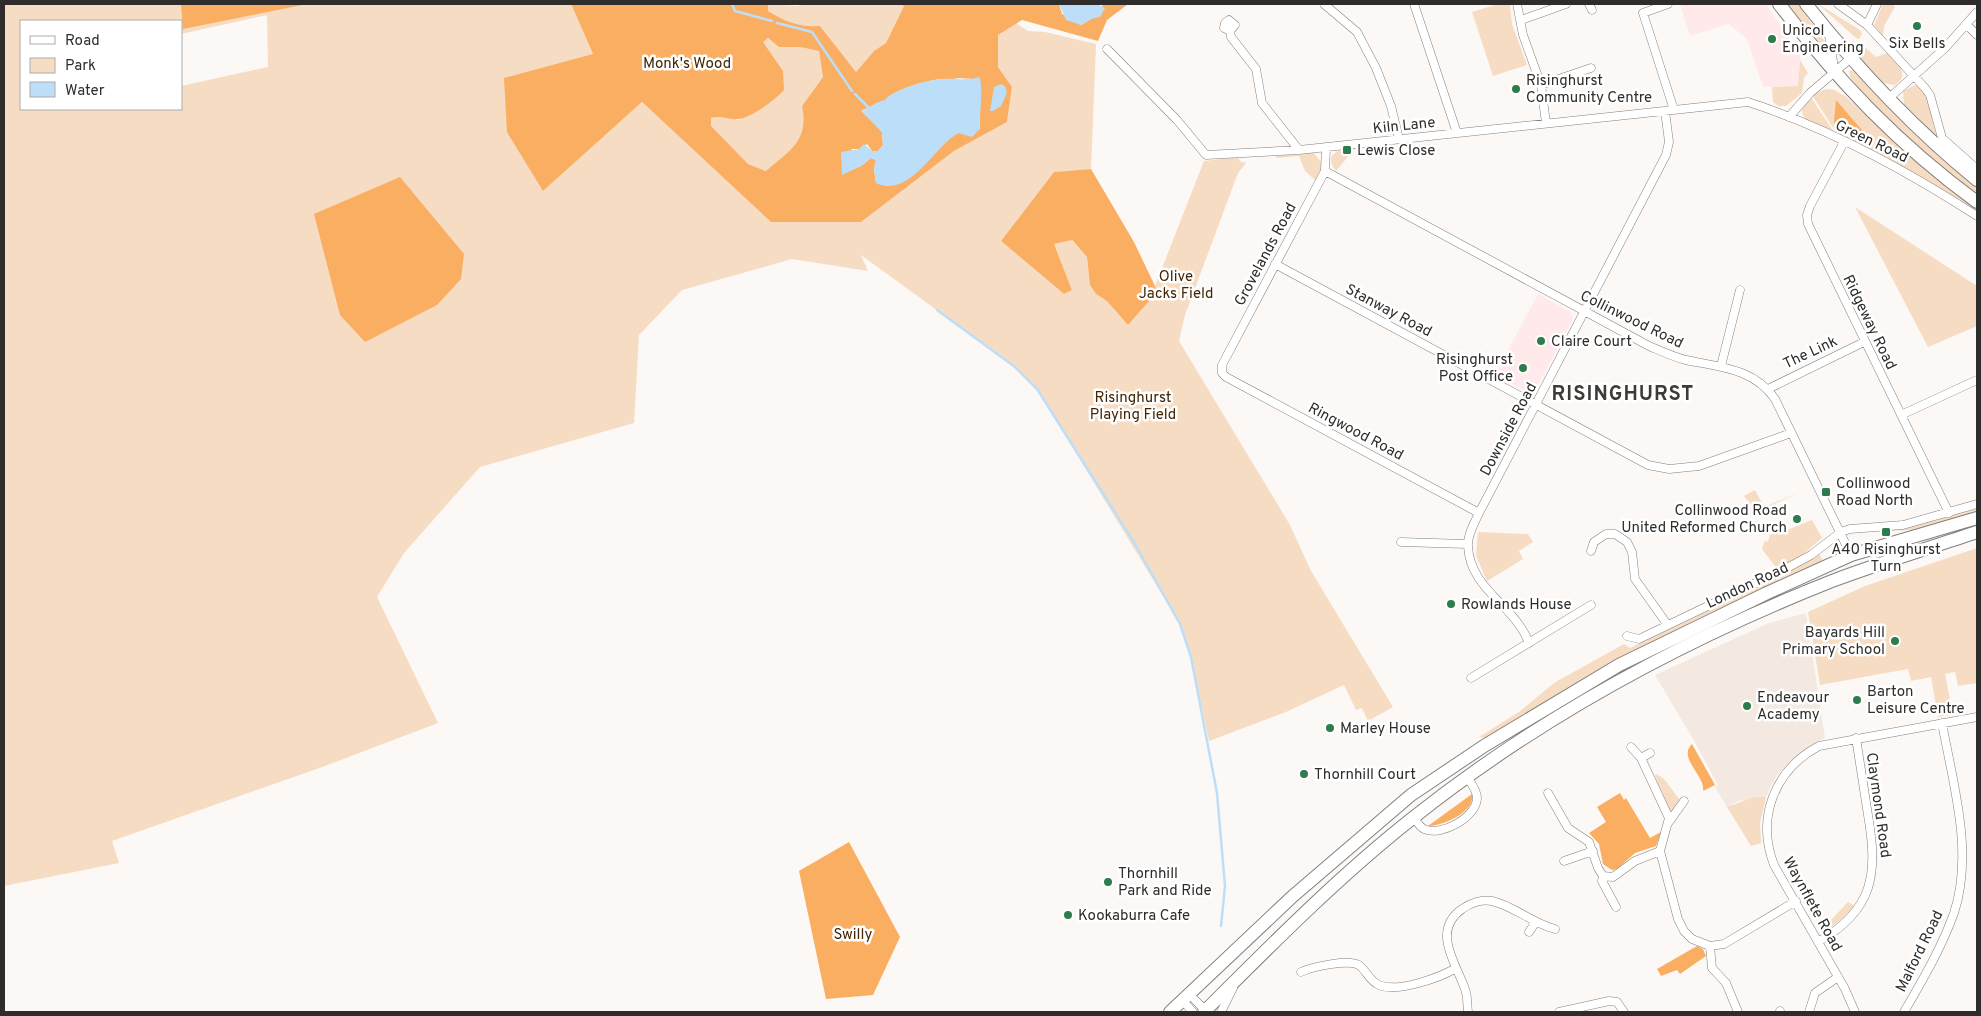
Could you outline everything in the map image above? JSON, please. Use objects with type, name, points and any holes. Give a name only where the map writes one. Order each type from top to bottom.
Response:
[{"type":"highway","points":[[1779,4],[1834,73],[1903,144],[1977,202]]},
{"type":"highway","points":[[1806,4],[1829,33],[1888,99],[1977,180]]},
{"type":"highway","name":"London Road","points":[[1546,716],[1619,665],[1687,631],[1851,555],[1977,518]]},
{"type":"highway","name":"London Road","points":[[1546,716],[1736,622],[1832,582],[1977,532]]},
{"type":"highway","points":[[1199,1012],[1237,980],[1335,885],[1413,817],[1546,716]]},
{"type":"highway","points":[[1170,1012],[1293,896],[1411,795],[1484,746],[1546,716]]},
{"type":"street","points":[[1324,4],[1356,32],[1376,68],[1391,106],[1400,139]]},
{"type":"street","points":[[1414,4],[1457,133]]},
{"type":"street","points":[[1517,4],[1530,56],[1541,85],[1546,123]]},
{"type":"street","points":[[1521,20],[1566,4]]},
{"type":"street","name":"Downside Road","points":[[1467,544],[1479,513],[1666,155],[1669,142],[1670,111],[1643,13],[1668,4]]},
{"type":"street","points":[[1838,4],[1867,25],[1914,75],[1930,95],[1942,138],[1977,169]]},
{"type":"street","points":[[1867,25],[1878,4]]},
{"type":"street","points":[[1888,99],[1945,48],[1977,12]]},
{"type":"street","points":[[1967,24],[1977,35]]},
{"type":"street","points":[[1230,31],[1231,37],[1256,70],[1262,103],[1299,150]]},
{"type":"street","points":[[1829,33],[1834,73]]},
{"type":"street","name":"Kiln Lane","points":[[1108,49],[1177,120],[1206,155],[1326,148],[1748,102]]},
{"type":"street","points":[[1789,117],[1810,93],[1851,58]]},
{"type":"street","points":[[1541,85],[1591,68]]},
{"type":"street","name":"Green Road","points":[[1748,102],[1789,117],[1844,142],[1929,185],[1977,216]]},
{"type":"street","name":"Ridgeway Road","points":[[1844,142],[1810,206],[1807,215],[1808,224],[1948,513]]},
{"type":"street","name":"Grovelands Road","points":[[1222,373],[1222,365],[1325,171],[1326,148]]},
{"type":"street","name":"Collinwood Road","points":[[1325,171],[1664,353],[1683,359],[1721,366],[1753,378],[1768,389],[1792,433],[1851,555]]},
{"type":"street","name":"Stanway Road","points":[[1275,264],[1648,464],[1669,469],[1699,466],[1792,433]]},
{"type":"street","points":[[1721,366],[1740,290]]},
{"type":"street","name":"The Link","points":[[1768,389],[1864,342]]},
{"type":"street","name":"Ringwood Road","points":[[1222,373],[1226,377],[1479,513]]},
{"type":"street","points":[[1901,415],[1977,380]]},
{"type":"street","name":"London Road","points":[[1627,636],[1639,639],[1794,565],[1811,555],[1841,532],[1850,529],[1903,525],[1977,504]]},
{"type":"street","points":[[1591,551],[1594,542],[1606,534],[1615,534],[1627,542],[1632,552],[1635,580],[1667,624]]},
{"type":"street","points":[[1401,542],[1467,544],[1474,575],[1514,618],[1525,632],[1529,643]]},
{"type":"street","points":[[1471,678],[1591,605]]},
{"type":"street","name":"Waynflete Road","points":[[1855,1012],[1838,977],[1774,865],[1770,852],[1766,820],[1772,796],[1787,771],[1804,755],[1828,743],[1977,717]]},
{"type":"street","name":"Malford Road","points":[[1904,1012],[1945,936],[1954,912],[1960,881],[1961,837],[1942,723]]},
{"type":"street","name":"Claymond Road","points":[[1818,942],[1837,931],[1855,913],[1866,897],[1873,872],[1873,845],[1856,738]]},
{"type":"street","points":[[1631,747],[1641,758],[1666,809],[1670,822]]},
{"type":"street","points":[[1641,758],[1650,753]]},
{"type":"street","points":[[1413,817],[1425,829],[1435,830],[1451,826],[1467,816],[1474,808],[1478,798],[1467,777]]},
{"type":"street","points":[[1548,793],[1568,828],[1587,839],[1603,876],[1602,882],[1616,907]]},
{"type":"street","points":[[1684,801],[1670,822],[1660,851],[1682,927],[1692,939],[1710,946],[1728,943],[1796,901]]},
{"type":"street","points":[[1564,861],[1593,851]]},
{"type":"street","points":[[1603,876],[1613,876],[1635,861],[1660,851]]},
{"type":"street","points":[[1468,1012],[1467,995],[1447,946],[1447,932],[1454,916],[1469,905],[1481,901],[1493,902],[1535,923],[1555,929]]},
{"type":"street","points":[[1529,932],[1535,923]]},
{"type":"street","points":[[1710,946],[1712,968],[1726,982],[1738,1012]]},
{"type":"street","points":[[1301,972],[1351,962],[1360,965],[1376,984],[1389,987],[1419,983],[1456,968]]},
{"type":"street","points":[[1809,1012],[1815,993],[1838,977]]},
{"type":"street","points":[[1221,1012],[1237,980]]},
{"type":"street","points":[[1185,997],[1199,1012]]},
{"type":"street","points":[[1185,997],[1199,1012]]},
{"type":"street","points":[[1559,1012],[1609,1001],[1617,1002],[1624,1012]]},
{"type":"shaded area","points":[[1680,4],[1766,4],[1800,55],[1799,86],[1763,87],[1747,39],[1729,24],[1690,36]]},
{"type":"shaded area","points":[[1538,294],[1571,312],[1573,319],[1538,385],[1530,393],[1495,375]]},
{"type":"shaded area","name":"Endeavour Academy","points":[[1806,613],[1825,738],[1805,749],[1788,763],[1775,778],[1766,797],[1738,801],[1727,807],[1715,787],[1718,785],[1692,737],[1655,675],[1769,623]]},
{"type":"green space","points":[[4,4],[571,4],[593,54],[543,191],[642,102],[771,222],[861,222],[954,151],[1007,122],[1012,87],[998,67],[998,35],[1016,23],[1028,31],[1045,32],[1096,44],[1091,169],[1054,172],[1001,241],[1064,294],[1072,290],[1054,244],[1071,240],[1087,257],[1090,285],[1096,294],[1107,301],[1157,292],[1155,286],[1204,161],[1237,157],[1241,162],[1246,163],[1238,173],[1185,315],[1179,341],[1290,525],[1311,571],[1393,707],[1368,721],[1362,708],[1356,710],[1344,685],[1286,712],[1209,741],[1191,657],[1180,624],[1037,389],[1015,367],[861,255],[868,271],[792,259],[682,290],[639,335],[634,423],[480,467],[404,553],[377,597],[438,723],[325,766],[112,841],[119,863],[4,886]]},
{"type":"green space","points":[[181,4],[307,4],[183,29]]},
{"type":"green space","name":"Monk's Wood","points":[[571,4],[768,4],[768,11],[787,21],[799,25],[820,26],[856,72],[874,51],[886,43],[904,6],[899,4],[1059,4],[1062,14],[1081,25],[1091,19],[1103,5],[1097,4],[1128,4],[1107,20],[1098,41],[1022,20],[998,35],[998,67],[1012,87],[1007,122],[954,151],[861,222],[771,222],[642,102],[543,191],[507,132],[504,78],[593,54]],"holes":[[[768,38],[779,47],[800,47],[819,51],[823,77],[802,106],[803,128],[796,144],[766,171],[748,164],[711,126],[711,118],[734,119],[749,116],[784,90],[783,71],[763,42]],[[973,79],[980,98],[980,129],[958,133],[949,138],[910,177],[876,183],[874,169],[876,160],[871,158],[861,166],[842,174],[852,149],[859,149],[867,144],[872,151],[878,151],[883,145],[882,132],[862,110],[885,101],[895,93],[911,86],[937,80]]]},
{"type":"green space","points":[[768,4],[797,6],[806,4],[899,4],[904,6],[886,43],[874,51],[856,72],[820,26],[799,25],[787,21],[768,11]]},
{"type":"green space","points":[[1498,4],[1510,4],[1512,24],[1527,65],[1493,76],[1472,12]]},
{"type":"green space","points":[[1785,4],[1798,4],[1826,43],[1829,52],[1823,44],[1819,47]]},
{"type":"green space","points":[[1818,4],[1860,30],[1862,34],[1859,39],[1856,38]]},
{"type":"green space","points":[[1883,4],[1893,4],[1895,7],[1884,26],[1883,36],[1874,25]]},
{"type":"green space","points":[[768,38],[779,47],[800,47],[819,51],[823,77],[802,106],[803,128],[796,144],[766,171],[748,164],[711,127],[711,118],[721,116],[740,120],[783,71],[762,42]]},
{"type":"green space","points":[[1860,43],[1876,57],[1888,53],[1901,69],[1902,78],[1894,85],[1883,83],[1852,51]]},
{"type":"green space","points":[[1800,60],[1808,73],[1804,78],[1802,93],[1786,106],[1778,106],[1773,102],[1772,87],[1798,86]]},
{"type":"green space","points":[[1849,71],[1857,72],[1926,142],[1977,186],[1977,197],[1943,171],[1893,127],[1850,77]]},
{"type":"green space","points":[[1915,85],[1921,88],[1928,99],[1938,138],[1904,104],[1903,91]]},
{"type":"green space","points":[[1826,89],[1834,90],[1845,96],[1905,151],[1977,207],[1977,213],[1839,137],[1812,95]]},
{"type":"green space","points":[[1810,96],[1836,135],[1814,125],[1804,116],[1802,111],[1804,104]]},
{"type":"green space","points":[[1836,100],[1867,136],[1843,133],[1834,122]]},
{"type":"green space","points":[[1938,138],[1977,176],[1948,150]]},
{"type":"green space","points":[[1356,147],[1336,171],[1332,165],[1332,156],[1340,150]]},
{"type":"green space","points":[[1313,152],[1322,163],[1322,170],[1316,181],[1305,171],[1299,156],[1277,158],[1276,156]]},
{"type":"green space","points":[[1091,169],[1134,242],[1157,292],[1128,325],[1107,301],[1096,294],[1090,285],[1087,257],[1072,240],[1054,244],[1072,290],[1064,294],[1001,241],[1054,172]]},
{"type":"green space","points":[[400,177],[464,254],[461,279],[437,305],[365,342],[340,315],[314,214]]},
{"type":"green space","points":[[1855,207],[1977,286],[1977,326],[1928,347]]},
{"type":"green space","points":[[1755,490],[1764,507],[1800,492],[1757,512],[1744,496]]},
{"type":"green space","points":[[1977,507],[1977,512],[1912,530],[1889,531]]},
{"type":"green space","points":[[1812,520],[1822,538],[1801,556],[1777,569],[1762,549],[1764,542],[1768,541],[1770,535],[1780,530],[1779,526],[1784,524],[1787,530]]},
{"type":"green space","points":[[1478,532],[1528,534],[1533,542],[1519,551],[1523,559],[1487,581],[1476,556]]},
{"type":"green space","name":"Bayards Hill Primary School","points":[[1977,548],[1977,683],[1958,686],[1955,672],[1945,674],[1953,715],[1938,717],[1931,677],[1911,681],[1908,669],[1820,685],[1808,612],[1865,586]]},
{"type":"green space","points":[[1819,553],[1823,561],[1699,618],[1606,666],[1487,738],[1479,737],[1519,712],[1554,683],[1624,644],[1630,648],[1786,574]]},
{"type":"green space","points":[[1692,744],[1715,785],[1703,791],[1703,785],[1688,755],[1688,749]]},
{"type":"green space","points":[[1656,774],[1664,779],[1680,800],[1671,812],[1655,776]]},
{"type":"green space","points":[[1620,793],[1624,800],[1626,798],[1650,838],[1661,832],[1656,846],[1635,853],[1617,869],[1612,870],[1603,864],[1599,844],[1589,833],[1606,822],[1597,807]]},
{"type":"green space","points":[[1472,794],[1472,801],[1464,812],[1449,821],[1428,826]]},
{"type":"green space","points":[[1754,797],[1766,797],[1760,823],[1761,843],[1751,846],[1727,807]]},
{"type":"green space","name":"Swilly","points":[[849,842],[900,937],[873,995],[826,999],[799,871]]},
{"type":"green space","points":[[1848,902],[1854,906],[1842,919],[1826,931],[1817,928],[1831,920]]},
{"type":"green space","points":[[1697,946],[1703,949],[1706,956],[1680,974],[1677,970],[1661,976],[1657,969]]},
{"type":"water","points":[[1059,4],[1097,4],[1105,8],[1100,17],[1091,19],[1081,25],[1066,20]]},
{"type":"water","points":[[979,77],[981,87],[980,129],[972,137],[958,133],[920,170],[899,184],[888,186],[876,183],[874,169],[876,160],[871,158],[861,166],[842,175],[841,152],[859,149],[864,144],[872,151],[878,151],[883,145],[882,132],[861,111],[885,100],[895,92],[921,83],[937,79],[970,79]]},
{"type":"water","points":[[1001,84],[1005,86],[1007,93],[1001,106],[990,111],[994,87]]},
{"type":"waterway","points":[[732,4],[735,11],[772,21]]},
{"type":"waterway","points":[[777,23],[812,32],[852,91]]},
{"type":"waterway","points":[[855,94],[870,109]]},
{"type":"waterway","points":[[937,310],[1015,367],[1037,389],[1135,544],[1180,624],[1191,657],[1217,793],[1225,886],[1221,926]]},
{"type":"place","name":"Six Bells","points":[[1917,26]]},
{"type":"place","name":"Unicol Engineering","points":[[1772,39]]},
{"type":"place","name":"Risinghurst Community Centre","points":[[1516,89]]},
{"type":"place","name":"Lewis Close","points":[[1347,150]]},
{"type":"place","name":"Claire Court","points":[[1541,341]]},
{"type":"place","name":"Risinghurst Post Office","points":[[1523,368]]},
{"type":"place","name":"Collinwood Road North","points":[[1826,492]]},
{"type":"place","name":"Collinwood Road United Reformed Church","points":[[1797,519]]},
{"type":"place","name":"A40 Risinghurst Turn","points":[[1886,532]]},
{"type":"place","name":"Rowlands House","points":[[1451,604]]},
{"type":"place","name":"Bayards Hill Primary School","points":[[1895,641]]},
{"type":"place","name":"Barton Leisure Centre","points":[[1857,700]]},
{"type":"place","name":"Endeavour Academy","points":[[1747,706]]},
{"type":"place","name":"Marley House","points":[[1330,728]]},
{"type":"place","name":"Thornhill Court","points":[[1304,774]]},
{"type":"place","name":"Thornhill Park and Ride","points":[[1108,882]]},
{"type":"place","name":"Kookaburra Cafe","points":[[1068,915]]},
{"type":"district","name":"RISINGHURST","points":[[1623,393]]},
{"type":"park label","name":"Olive Jacks Field","points":[[1176,284]]},
{"type":"park label","name":"Risinghurst Playing Field","points":[[1133,406]]}]
